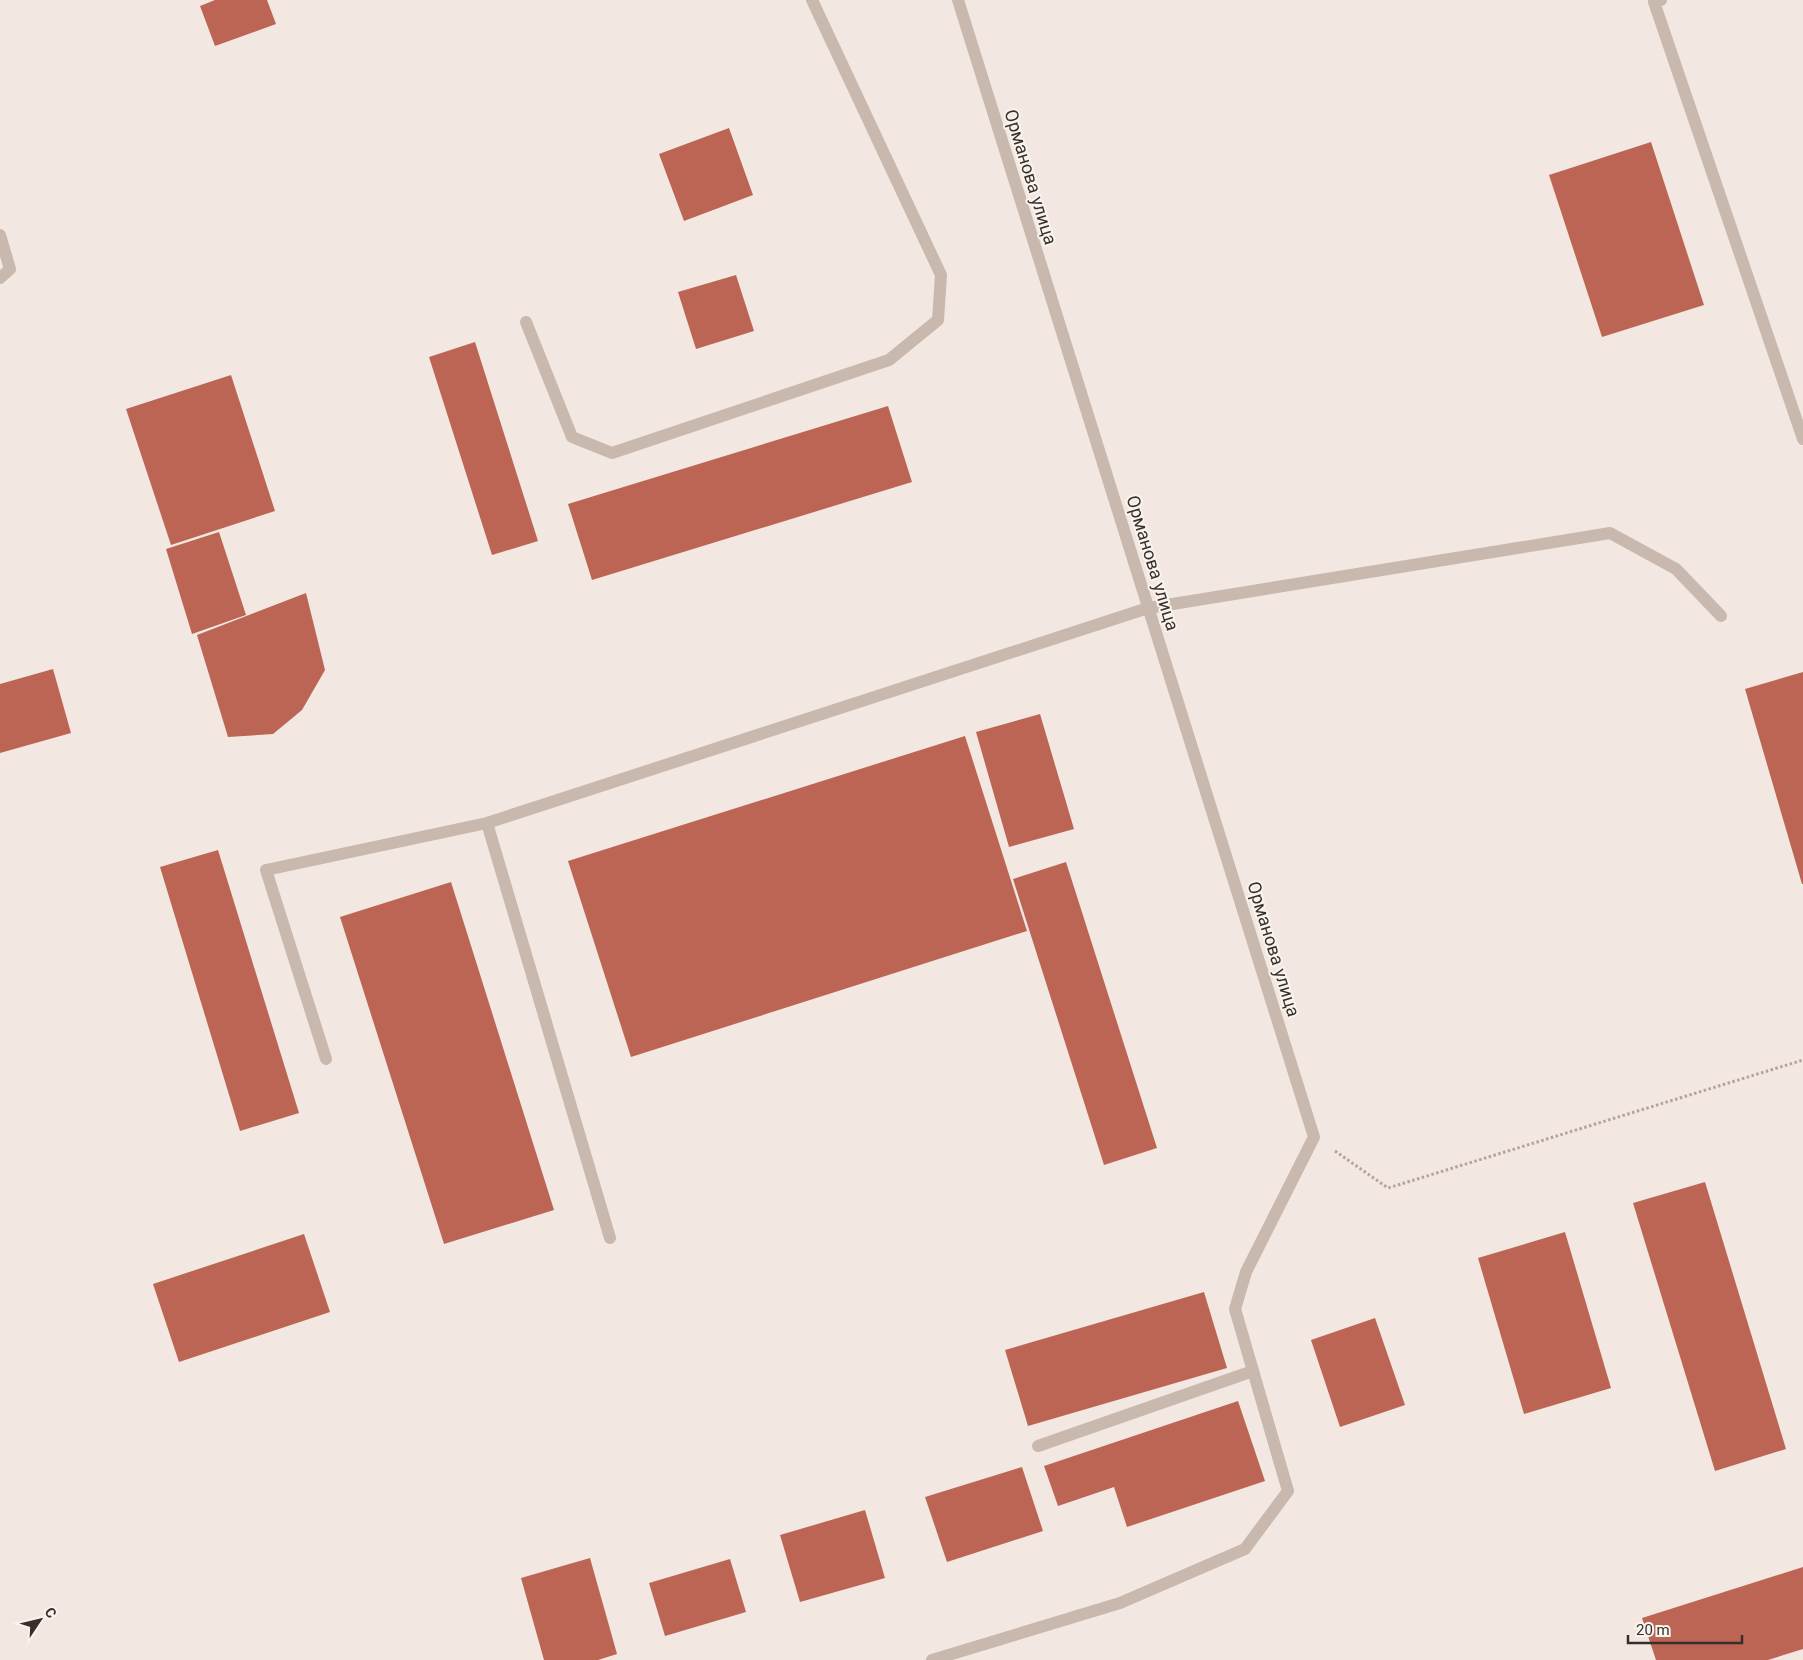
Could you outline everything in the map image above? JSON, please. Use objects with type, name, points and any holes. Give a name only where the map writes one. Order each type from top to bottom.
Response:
[{"type":"street","points":[[526,322],[572,437],[612,453],[889,360],[938,320],[940,275],[812,0]]},
{"type":"street","name":"Орманова улица","points":[[958,0],[1314,1136]]},
{"type":"street","points":[[1661,0],[1654,2],[1803,440]]},
{"type":"street","points":[[0,235],[10,269],[0,278]]},
{"type":"street","points":[[326,1059],[266,870],[487,823],[1148,608],[1610,533],[1676,569],[1721,616]]},
{"type":"street","points":[[487,823],[610,1238]]},
{"type":"street","points":[[932,1660],[1120,1603],[1245,1549],[1288,1490],[1235,1309],[1246,1272],[1314,1136]]},
{"type":"street","points":[[1038,1446],[1253,1372]]},
{"type":"path","points":[[1314,1136],[1388,1188],[1803,1060]]},
{"type":"building","points":[[215,0],[267,0],[276,24],[215,46],[200,6]]},
{"type":"building","points":[[729,128],[753,195],[684,221],[659,154]]},
{"type":"building","points":[[1651,142],[1704,305],[1602,337],[1549,175]]},
{"type":"building","points":[[736,275],[754,331],[696,349],[678,292]]},
{"type":"building","points":[[475,342],[538,541],[492,555],[429,357]]},
{"type":"building","points":[[231,375],[275,511],[171,545],[126,409]]},
{"type":"building","points":[[888,406],[912,482],[592,580],[568,504]]},
{"type":"building","points":[[219,532],[246,615],[192,634],[166,549]]},
{"type":"building","points":[[306,593],[325,670],[302,710],[273,734],[228,737],[197,635]]},
{"type":"building","points":[[53,669],[71,733],[0,753],[0,684]]},
{"type":"building","points":[[1803,672],[1803,884],[1802,884],[1745,689]]},
{"type":"building","points":[[1040,714],[1074,829],[1009,847],[976,732]]},
{"type":"building","points":[[965,736],[1027,931],[631,1057],[568,861]]},
{"type":"building","points":[[218,850],[299,1113],[240,1131],[160,867]]},
{"type":"building","points":[[1066,862],[1157,1148],[1104,1165],[1013,879]]},
{"type":"building","points":[[451,882],[554,1210],[444,1244],[340,917]]},
{"type":"building","points":[[1705,1182],[1786,1449],[1715,1471],[1633,1203]]},
{"type":"building","points":[[1565,1232],[1611,1388],[1524,1414],[1478,1258]]},
{"type":"building","points":[[304,1234],[330,1312],[179,1362],[153,1284]]},
{"type":"building","points":[[1204,1292],[1227,1368],[1028,1426],[1005,1350]]},
{"type":"building","points":[[1375,1318],[1405,1405],[1340,1427],[1311,1340]]},
{"type":"building","points":[[1238,1401],[1265,1481],[1127,1527],[1114,1487],[1058,1506],[1044,1466]]},
{"type":"building","points":[[1022,1467],[1043,1531],[947,1562],[925,1497]]},
{"type":"building","points":[[865,1510],[885,1578],[800,1602],[780,1535]]},
{"type":"building","points":[[590,1558],[617,1654],[598,1660],[544,1660],[521,1578]]},
{"type":"building","points":[[730,1559],[746,1612],[665,1636],[649,1583]]},
{"type":"building","points":[[1803,1567],[1803,1649],[1768,1660],[1656,1660],[1642,1618]]}]
